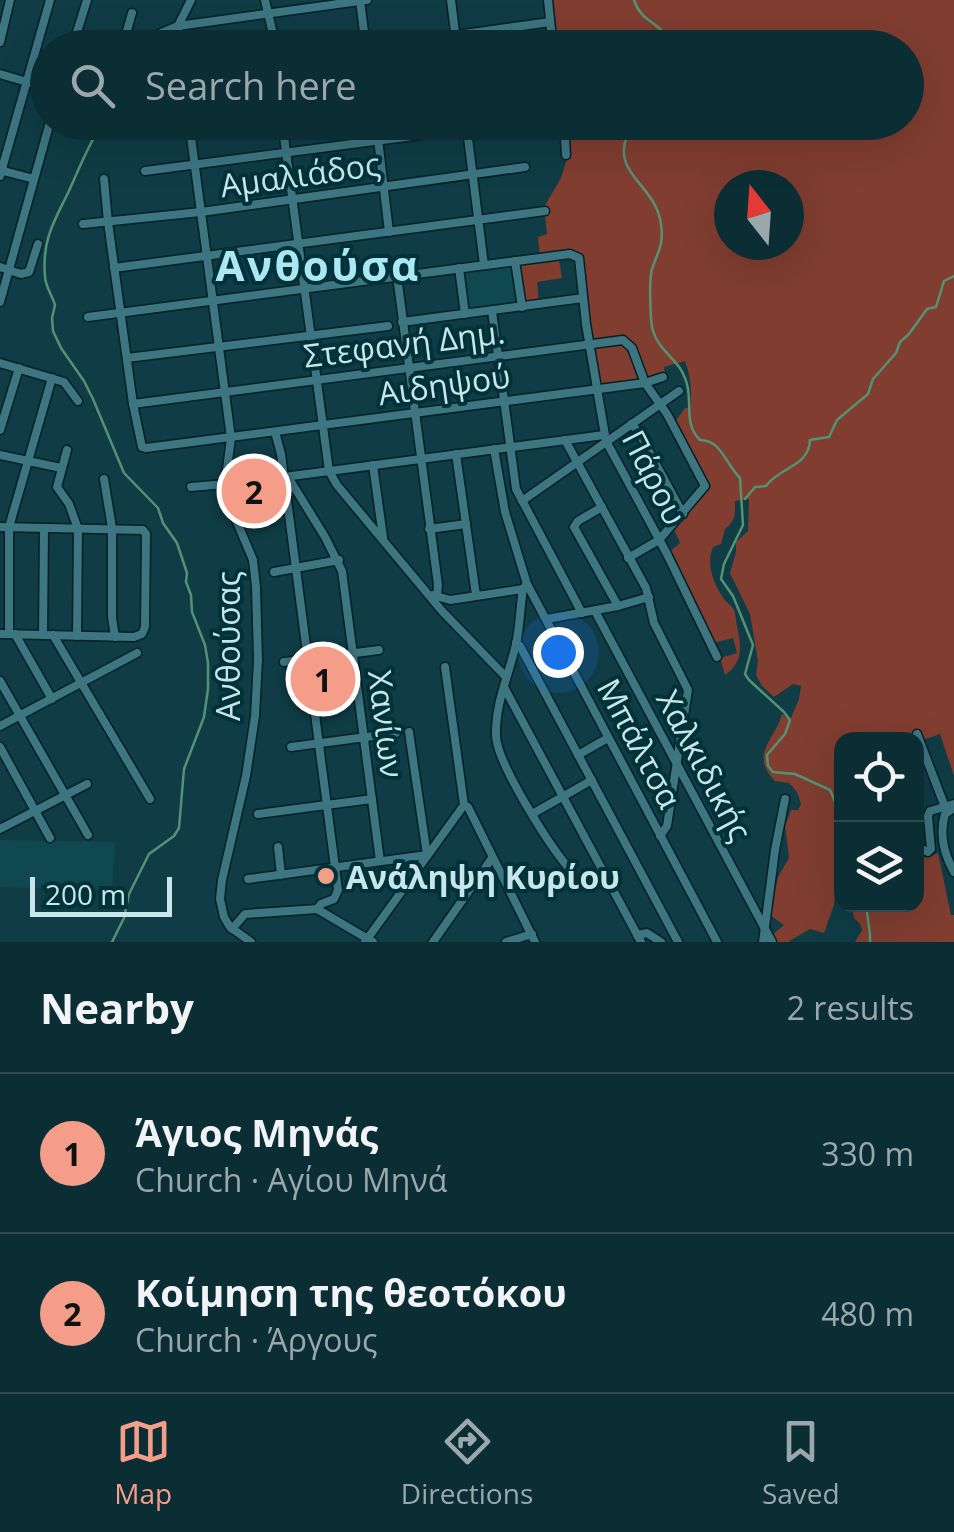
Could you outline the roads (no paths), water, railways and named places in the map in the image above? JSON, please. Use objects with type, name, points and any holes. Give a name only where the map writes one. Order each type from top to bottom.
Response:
[{"type":"street","points":[[0,42],[10,0]]},
{"type":"street","points":[[41,30],[50,0]]},
{"type":"street","points":[[178,30],[190,0]]},
{"type":"street","points":[[265,0],[272,30]]},
{"type":"street","points":[[169,30],[363,0],[364,30]]},
{"type":"street","points":[[452,0],[456,30]]},
{"type":"street","points":[[548,0],[551,30]]},
{"type":"street","points":[[76,30],[83,1]]},
{"type":"street","points":[[125,30],[132,13]]},
{"type":"street","points":[[487,30],[550,22]]},
{"type":"street","points":[[30,68],[1,172],[34,179]]},
{"type":"street","points":[[0,74],[30,83]]},
{"type":"street","points":[[0,302],[4,269],[45,140]]},
{"type":"street","name":"Ανθούσας","points":[[191,140],[231,438],[225,484],[229,507],[253,560],[258,642],[256,698],[246,776],[221,886],[222,911],[232,930]]},
{"type":"street","points":[[284,140],[329,471],[433,595],[442,612],[506,677]]},
{"type":"street","points":[[145,171],[384,140]]},
{"type":"street","points":[[469,140],[484,265]]},
{"type":"street","points":[[565,140],[566,155]]},
{"type":"street","points":[[378,141],[389,232]]},
{"type":"street","name":"Αμαλιάδος","points":[[84,224],[201,212],[525,167]]},
{"type":"street","points":[[104,178],[133,404]]},
{"type":"street","points":[[114,268],[545,211]]},
{"type":"street","points":[[4,269],[29,272],[38,244]]},
{"type":"street","name":"Πάρου","points":[[515,261],[570,254],[578,258],[605,438],[717,657]]},
{"type":"street","points":[[88,317],[515,261],[522,306]]},
{"type":"street","points":[[458,268],[464,314]]},
{"type":"street","points":[[397,276],[438,586],[433,595]]},
{"type":"street","points":[[402,322],[583,298]]},
{"type":"street","points":[[492,311],[516,489],[582,613]]},
{"type":"street","points":[[126,358],[388,326]]},
{"type":"street","name":"Στεφανή Δημ.","points":[[133,404],[623,340],[632,348],[645,383]]},
{"type":"street","points":[[0,363],[64,382],[78,401]]},
{"type":"street","points":[[0,430],[19,368]]},
{"type":"street","name":"Αιδηψού","points":[[133,404],[140,444],[146,448],[597,390],[663,377]]},
{"type":"street","points":[[52,378],[4,527],[8,634],[52,699]]},
{"type":"street","points":[[628,558],[659,540],[704,490],[704,482],[645,383]]},
{"type":"street","points":[[522,501],[605,438],[678,391]]},
{"type":"street","points":[[631,424],[683,514]]},
{"type":"street","points":[[225,942],[245,914],[317,909],[336,896],[338,889],[286,477],[275,432]]},
{"type":"street","points":[[286,477],[605,438]]},
{"type":"street","points":[[564,440],[649,597],[654,623],[688,690],[667,826],[660,836]]},
{"type":"street","name":"Μπάλτσα","points":[[494,449],[504,512],[525,587],[547,619],[717,942]]},
{"type":"street","points":[[67,450],[57,486],[78,529],[77,636]]},
{"type":"street","points":[[0,454],[61,468]]},
{"type":"street","points":[[456,454],[476,596]]},
{"type":"street","points":[[373,466],[383,538]]},
{"type":"street","name":"Χανίων","points":[[286,477],[326,538],[342,571],[380,861]]},
{"type":"street","points":[[104,480],[112,528],[115,637]]},
{"type":"street","points":[[191,487],[225,484]]},
{"type":"street","points":[[248,512],[288,506]]},
{"type":"street","points":[[602,508],[574,527],[618,606]]},
{"type":"street","points":[[430,529],[466,524]]},
{"type":"street","points":[[4,527],[112,528],[143,530],[146,534],[142,634],[8,634]]},
{"type":"street","points":[[44,528],[48,635],[150,799]]},
{"type":"street","points":[[274,572],[339,560]]},
{"type":"street","points":[[433,595],[450,600],[525,587],[516,643],[498,710],[496,740],[504,763],[548,844],[567,866]]},
{"type":"street","points":[[547,619],[649,597]]},
{"type":"street","name":"Χαλκιδικής","points":[[595,610],[772,942]]},
{"type":"street","points":[[516,643],[678,942]]},
{"type":"street","points":[[284,662],[379,650]]},
{"type":"street","points":[[0,726],[138,653]]},
{"type":"street","points":[[444,667],[464,804],[534,938],[506,942]]},
{"type":"street","points":[[0,681],[88,834]]},
{"type":"street","points":[[504,687],[639,938],[647,933],[661,942]]},
{"type":"street","points":[[408,732],[427,855]]},
{"type":"street","points":[[291,748],[396,733]]},
{"type":"street","points":[[578,755],[608,738]]},
{"type":"street","points":[[0,747],[50,838]]},
{"type":"street","points":[[924,747],[951,806]]},
{"type":"street","points":[[532,814],[592,780]]},
{"type":"street","points":[[2,825],[87,784]]},
{"type":"street","points":[[258,814],[372,799]]},
{"type":"street","points":[[764,942],[785,799]]},
{"type":"street","points":[[317,909],[368,941],[464,804]]},
{"type":"street","points":[[924,850],[930,849],[929,813],[951,806]]},
{"type":"street","points":[[951,806],[942,832],[954,872]]},
{"type":"street","points":[[278,847],[282,875]]},
{"type":"street","points":[[248,879],[427,855]]},
{"type":"street","points":[[434,942],[492,858]]},
{"type":"street","points":[[232,930],[252,942]]},
{"type":"waterway","points":[[634,0],[643,15],[661,30]]},
{"type":"waterway","points":[[93,140],[47,242],[45,276],[55,305],[53,331],[84,381],[124,473],[158,508],[177,543],[208,663],[204,717],[184,769],[179,828],[149,854],[112,942]]},
{"type":"waterway","points":[[626,140],[627,165],[657,209],[662,231],[651,274],[653,331],[685,379],[695,434],[718,448],[740,478],[743,525],[721,579],[733,596],[753,645],[745,674],[790,720],[785,734],[767,755],[768,766],[773,772],[795,774],[830,790],[834,799]]},
{"type":"waterway","points":[[745,499],[755,487],[766,486],[805,456],[810,440],[829,437],[837,420],[868,394],[873,379],[927,309],[936,307],[944,281],[954,276]]},
{"type":"waterway","points":[[868,912],[870,942]]},
{"type":"place","name":"Κοίμηση της θεοτόκου","points":[[254,491]]},
{"type":"place","name":"Άγιος Μηνάς","points":[[323,679]]},
{"type":"place","name":"Ανάληψη Κυρίου","points":[[326,876]]},
{"type":"district","name":"Ανθούσα","points":[[318,264]]}]
